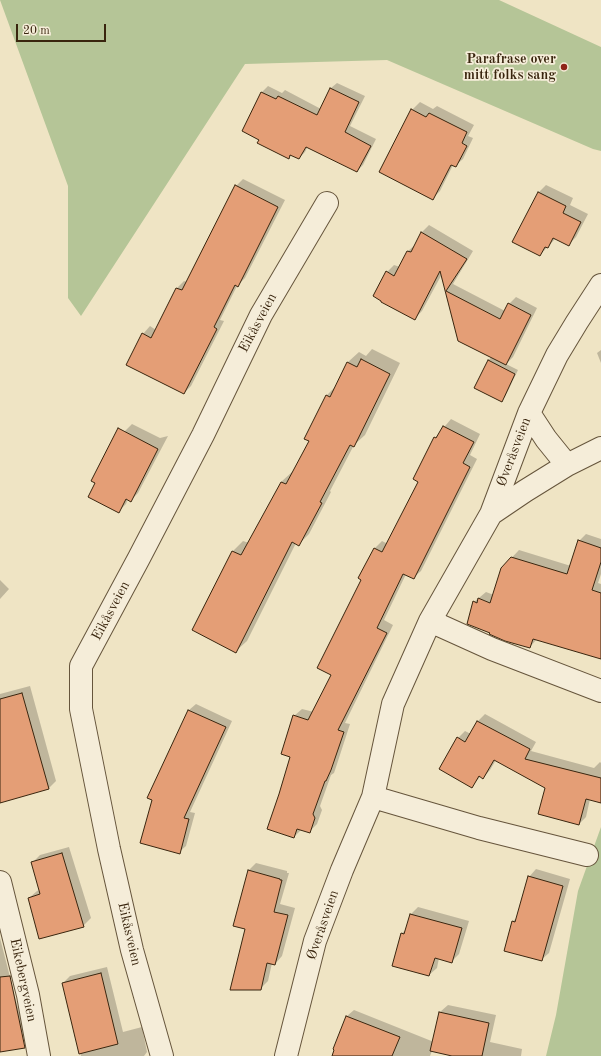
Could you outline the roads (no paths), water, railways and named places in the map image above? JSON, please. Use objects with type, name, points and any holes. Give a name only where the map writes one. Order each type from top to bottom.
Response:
[{"type":"street","name":"Eikåsveien","points":[[162,1056],[132,950],[108,841],[81,709],[81,666],[203,435],[261,315],[327,203]]},
{"type":"street","name":"Øveråsveien","points":[[286,1056],[315,941],[342,870],[373,797],[393,704],[430,621],[491,514],[529,413],[561,348],[601,285]]},
{"type":"street","points":[[529,413],[546,440],[567,465]]},
{"type":"street","points":[[491,514],[525,490],[567,465],[601,448]]},
{"type":"street","points":[[430,621],[492,649],[601,691]]},
{"type":"street","points":[[373,797],[479,828],[587,855]]},
{"type":"street","name":"Eikebergveien","points":[[0,882],[28,995],[39,1056]]},
{"type":"place","name":"Parafrase over mitt folks sang","points":[[564,67]]}]
